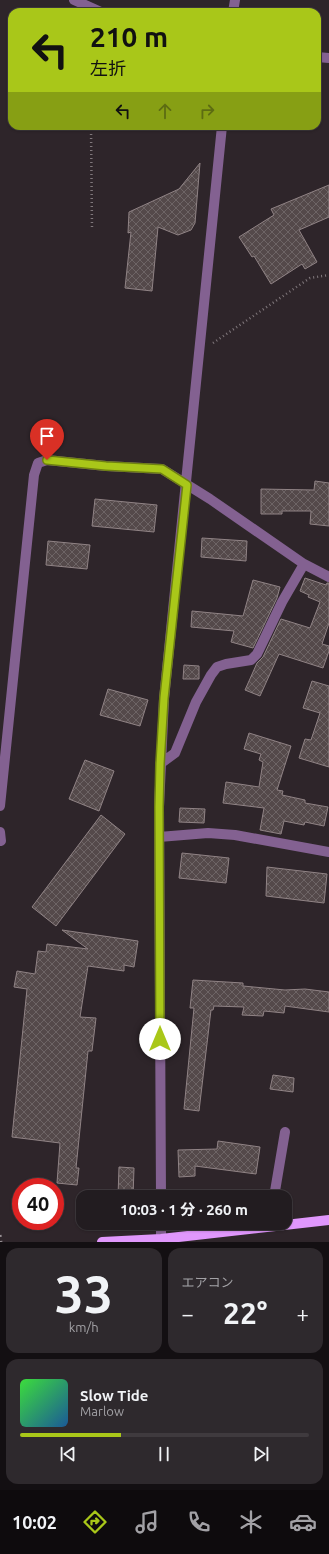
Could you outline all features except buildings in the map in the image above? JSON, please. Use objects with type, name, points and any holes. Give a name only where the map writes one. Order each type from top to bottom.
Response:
[{"type":"main road","points":[[292,1223],[329,1220]]},
{"type":"main road","points":[[102,1242],[161,1240],[234,1230]]},
{"type":"street","points":[[74,0],[92,8]]},
{"type":"street","points":[[161,1190],[160,764],[164,698],[187,485],[222,130]]},
{"type":"street","points":[[0,806],[34,475],[38,463],[47,460],[106,466],[162,469],[304,564],[329,577]]},
{"type":"street","points":[[160,764],[175,753],[196,702],[211,675],[217,668],[226,664],[251,660],[256,654],[282,602],[304,564]]},
{"type":"street","points":[[159,837],[208,833],[235,835],[329,852]]},
{"type":"street","points":[[275,1190],[284,1132]]},
{"type":"path","points":[[91,130],[92,228]]},
{"type":"path","points":[[200,353],[310,278],[329,275]]},
{"type":"railway","points":[[0,1235],[1,1242]]},
{"type":"route","points":[[47,460],[106,466],[162,469],[187,485],[164,698],[160,764],[160,1039]]}]
